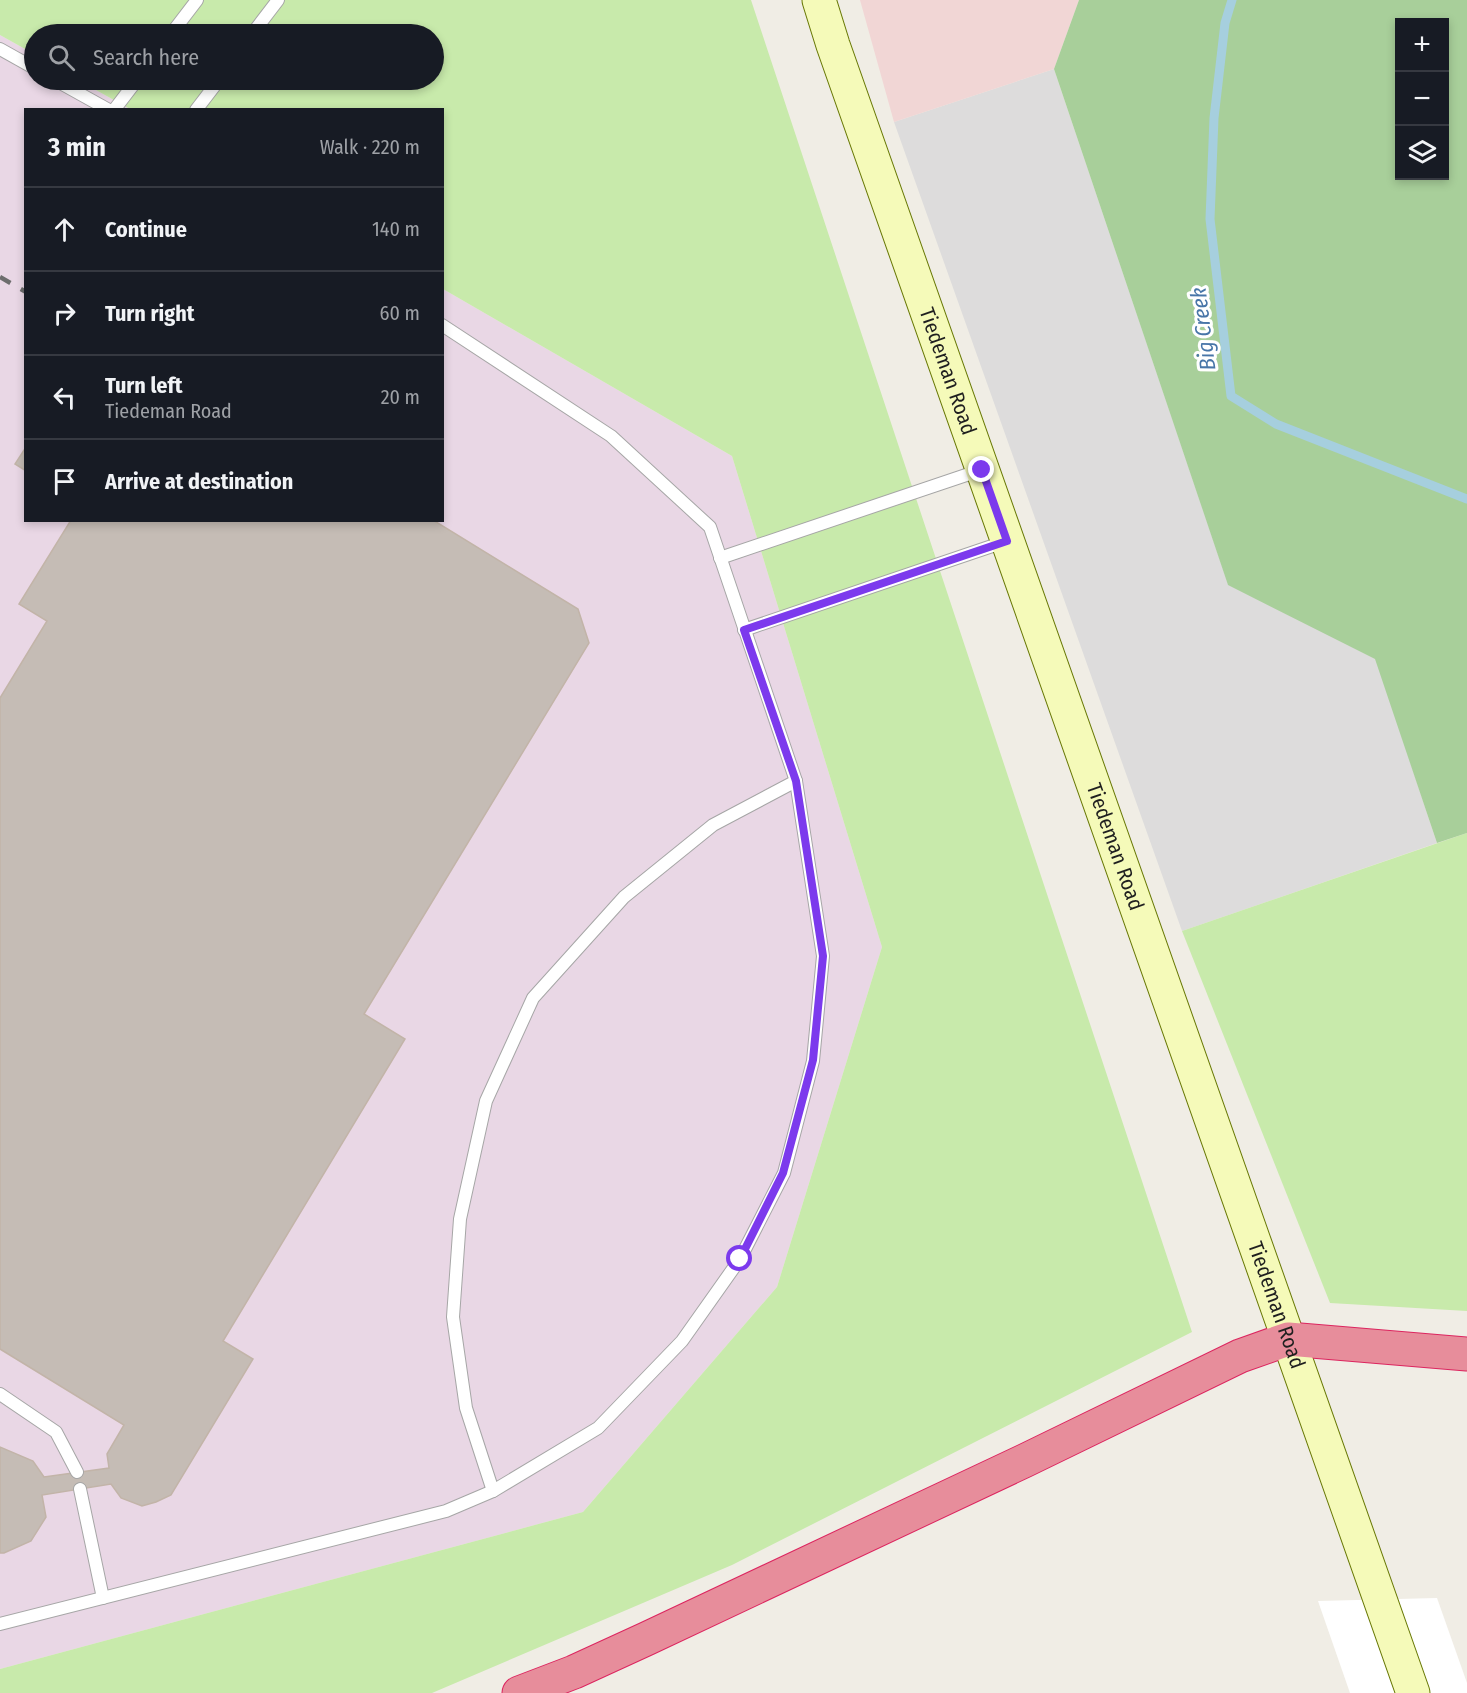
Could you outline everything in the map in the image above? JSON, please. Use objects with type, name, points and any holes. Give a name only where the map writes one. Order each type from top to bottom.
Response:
[{"type":"highway","points":[[519,1693],[573,1672],[668,1629],[1240,1356],[1288,1339],[1467,1354]]},
{"type":"main road","name":"Tiedeman Road","points":[[819,0],[1413,1693]]},
{"type":"lane","points":[[179,24],[197,0]]},
{"type":"lane","points":[[260,24],[278,0]]},
{"type":"lane","points":[[0,49],[24,62]]},
{"type":"lane","points":[[73,90],[105,108]]},
{"type":"lane","points":[[116,108],[129,90]]},
{"type":"lane","points":[[198,108],[211,90]]},
{"type":"lane","points":[[0,1624],[446,1511],[493,1491],[598,1428],[682,1341],[740,1259],[783,1173],[813,1060],[823,956],[796,781],[710,528],[611,436],[444,326]]},
{"type":"lane","points":[[720,558],[982,470]]},
{"type":"lane","points":[[744,630],[1007,541]]},
{"type":"lane","points":[[493,1491],[466,1408],[453,1317],[460,1219],[486,1101],[533,998],[624,897],[713,825],[796,781]]},
{"type":"lane","points":[[0,1394],[56,1432],[77,1472]]},
{"type":"lane","points":[[80,1489],[103,1598]]},
{"type":"shaded area","points":[[860,0],[1079,0],[1054,69],[894,122]]},
{"type":"shaded area","points":[[0,35],[24,48],[24,90],[96,90],[128,108],[24,108],[24,522],[444,522],[444,290],[732,456],[882,947],[777,1287],[583,1512],[0,1669]]},
{"type":"shaded area","points":[[1054,69],[1228,584],[1376,659],[1437,843],[1182,931],[894,122]]},
{"type":"green space","points":[[0,0],[751,0],[1192,1332],[732,1565],[432,1693],[0,1693],[0,1669],[583,1512],[777,1287],[882,947],[732,456],[444,290],[444,108],[128,108],[96,90],[444,90],[444,24],[24,24],[24,48],[0,35]]},
{"type":"green space","points":[[1079,0],[1467,0],[1467,833],[1437,843],[1375,659],[1228,585],[1054,69]]},
{"type":"green space","points":[[1467,833],[1467,1311],[1330,1303],[1182,931]]},
{"type":"pier","points":[[1437,1598],[1467,1683],[1467,1693],[1350,1693],[1318,1601]]},
{"type":"building","points":[[24,450],[24,470],[15,464]]},
{"type":"building","points":[[70,522],[436,522],[578,609],[589,643],[364,1014],[405,1039],[223,1341],[253,1359],[171,1495],[142,1506],[121,1498],[111,1484],[42,1495],[46,1517],[31,1541],[0,1553],[0,1447],[33,1461],[44,1477],[109,1468],[107,1454],[124,1425],[0,1349],[0,698],[47,621],[19,604]]},
{"type":"waterway","name":"Big Creek","points":[[1232,0],[1225,23],[1214,118],[1210,219],[1231,396],[1276,424],[1467,499]]},
{"type":"railway","points":[[0,277],[24,291]]},
{"type":"route","points":[[740,1259],[783,1173],[813,1060],[823,956],[796,781],[744,630],[1007,541],[982,470]]}]
